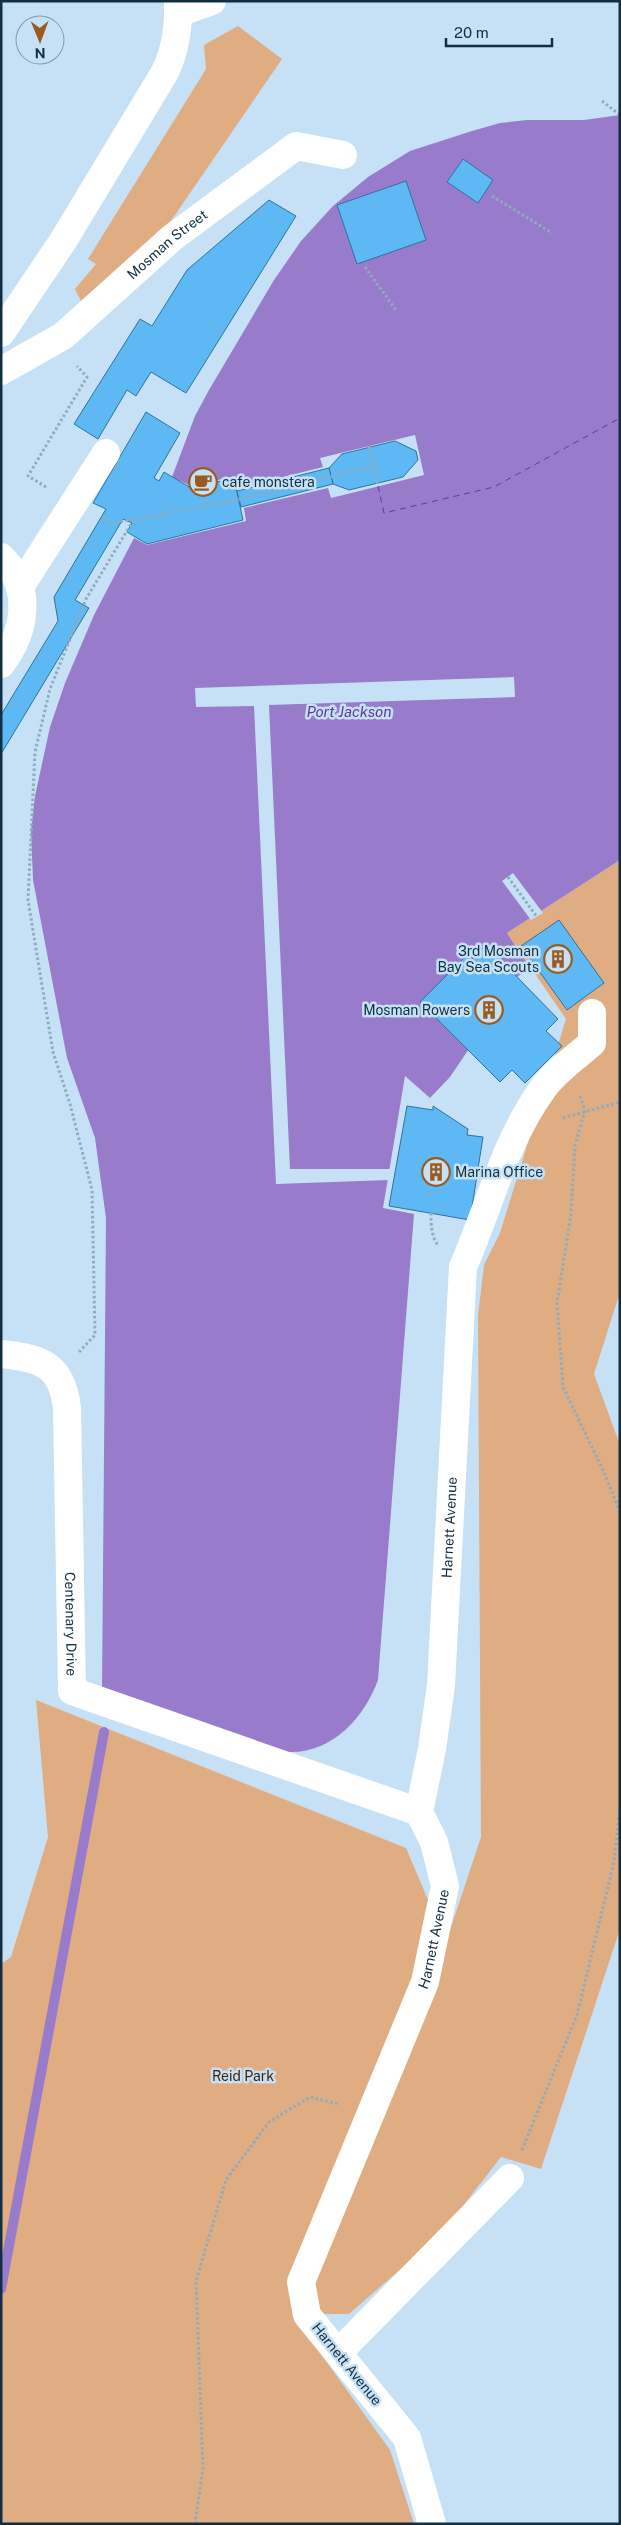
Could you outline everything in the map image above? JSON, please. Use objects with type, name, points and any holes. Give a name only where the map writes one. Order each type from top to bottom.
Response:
[{"type":"street","points":[[1,333],[63,241],[165,72],[174,48],[178,7],[212,1]]},
{"type":"street","name":"Mosman Street","points":[[1,371],[63,336],[173,237],[296,146],[343,155]]},
{"type":"street","points":[[20,587],[76,503],[106,453]]},
{"type":"street","points":[[1,557],[12,570],[20,587],[24,602],[17,638],[1,664]]},
{"type":"street","name":"Harnett Avenue","points":[[432,2524],[407,2438],[307,2315],[301,2282],[425,1982],[445,1886],[434,1842],[419,1812],[432,1748],[441,1685],[463,1267],[481,1227],[516,1132],[543,1088],[592,1043],[592,1013]]},
{"type":"street","points":[[1,1354],[31,1359],[48,1366],[58,1375]]},
{"type":"street","name":"Centenary Drive","points":[[58,1375],[65,1389],[67,1408],[72,1691],[419,1812]]},
{"type":"street","points":[[338,2353],[510,2178]]},
{"type":"path","points":[[602,101],[620,115]]},
{"type":"path","points":[[492,196],[552,233]]},
{"type":"path","points":[[365,267],[396,310]]},
{"type":"path","points":[[56,340],[87,377],[28,476],[76,503]]},
{"type":"path","points":[[369,446],[378,486]]},
{"type":"path","points":[[111,523],[241,498],[374,466]]},
{"type":"path","points":[[58,1375],[95,1335],[92,1190],[70,1104],[53,1052],[28,900],[35,752],[50,689],[86,599],[134,519]]},
{"type":"path","points":[[508,876],[537,917]]},
{"type":"path","points":[[561,1119],[585,1110],[620,1102]]},
{"type":"path","points":[[585,1110],[575,1145],[571,1214],[557,1303],[563,1387],[603,1470],[620,1512]]},
{"type":"path","points":[[510,2178],[577,2015],[614,1862],[620,1807]]},
{"type":"path","points":[[195,2524],[203,2468],[196,2281],[226,2180],[270,2122],[310,2097],[342,2105]]},
{"type":"green space","points":[[238,26],[282,59],[164,231],[81,301],[75,289],[96,264],[88,259],[206,69],[204,45]]},
{"type":"green space","name":"Reid Park","points":[[620,860],[620,1292],[594,1374],[620,1445],[620,1929],[541,2169],[501,2157],[442,2233],[349,2314],[292,2314],[390,2450],[414,2524],[1,2524],[1,1964],[11,1957],[48,1837],[36,1700],[406,1848],[446,1942],[481,1837],[478,1316],[484,1265],[500,1233],[566,1019],[507,933]]},
{"type":"water","name":"Port Jackson","points":[[620,115],[620,860],[507,933],[531,969],[518,976],[450,1077],[430,1098],[405,1076],[383,1208],[414,1214],[378,1680],[363,1710],[341,1734],[327,1743],[312,1749],[296,1752],[278,1751],[102,1691],[106,1218],[95,1138],[67,1058],[33,880],[31,831],[35,796],[50,727],[65,683],[94,615],[134,538],[172,477],[195,416],[209,390],[274,280],[301,241],[333,206],[368,177],[410,151],[500,123],[527,120],[584,120]]},
{"type":"pier","points":[[415,435],[424,475],[331,498],[328,488],[244,508],[246,521],[147,545],[134,538],[172,477],[191,486],[235,476],[239,488],[323,467],[320,458]]},
{"type":"pier","points":[[514,677],[515,697],[269,705],[290,1169],[391,1169],[389,1180],[276,1184],[254,706],[196,707],[195,688]]},
{"type":"pier","points":[[513,873],[543,913],[531,920],[502,881]]},
{"type":"building","points":[[463,159],[493,180],[478,203],[447,182]]},
{"type":"building","points":[[406,181],[426,240],[357,264],[337,205]]},
{"type":"building","points":[[269,200],[296,216],[186,393],[151,372],[136,396],[127,390],[98,439],[74,424],[140,319],[152,326],[187,270]]},
{"type":"building","points":[[146,412],[180,433],[154,478],[159,481],[164,472],[191,488],[234,478],[243,520],[147,544],[127,532],[132,523],[123,519],[75,600],[89,608],[1,754],[1,715],[58,621],[54,597],[106,509],[93,503]]},
{"type":"building","points":[[395,441],[416,451],[418,460],[403,477],[349,490],[333,484],[329,468],[342,454]]},
{"type":"building","points":[[329,468],[333,484],[241,507],[237,491]]},
{"type":"building","name":"3rd Mosman Bay Sea Scouts","points":[[559,920],[604,983],[567,1010],[521,946]]},
{"type":"building","name":"Mosman Rowers","points":[[486,945],[558,1019],[546,1031],[562,1046],[525,1083],[512,1070],[500,1082],[420,1002],[466,956],[470,961]]},
{"type":"building","name":"Marina Office","points":[[407,1106],[433,1110],[433,1106],[468,1129],[467,1135],[483,1137],[470,1220],[389,1206]]},
{"type":"waterway","points":[[1,2289],[104,1732]]},
{"type":"ferry route","points":[[378,486],[384,513],[494,487],[620,418]]},
{"type":"place","name":"cafe monstera","points":[[203,482]]},
{"type":"place","name":"3rd Mosman Bay Sea Scouts","points":[[558,959]]},
{"type":"place","name":"Mosman Rowers","points":[[489,1010]]},
{"type":"place","name":"Marina Office","points":[[436,1172]]}]
